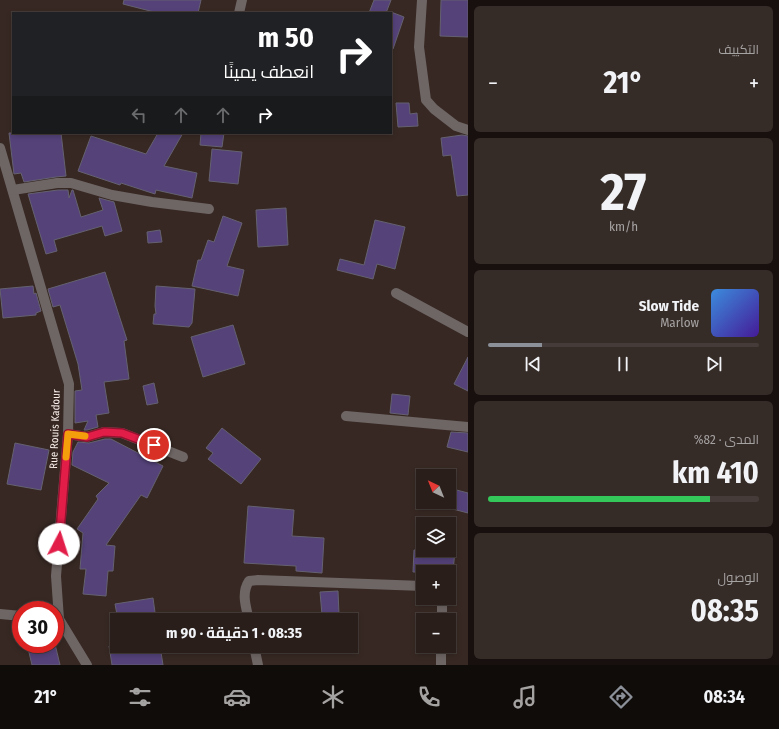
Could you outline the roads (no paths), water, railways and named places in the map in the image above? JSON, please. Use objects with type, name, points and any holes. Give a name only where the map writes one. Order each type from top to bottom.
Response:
[{"type":"street","points":[[239,12],[242,0]]},
{"type":"street","points":[[422,0],[419,47],[426,100],[434,109],[456,126],[468,130]]},
{"type":"street","name":"Rue Rouis Kadour","points":[[0,148],[68,384],[68,434],[56,576],[57,601]]},
{"type":"street","points":[[13,190],[57,183],[71,183],[112,195],[152,202],[209,209]]},
{"type":"street","points":[[396,293],[468,332]]},
{"type":"street","points":[[346,416],[468,427]]},
{"type":"street","points":[[68,434],[87,437],[104,432],[122,433],[183,456]]},
{"type":"street","points":[[247,613],[244,588],[249,582],[258,580],[416,586]]},
{"type":"street","points":[[0,614],[12,615]]},
{"type":"street","name":"Rue Rouis Kadour","points":[[64,630],[87,665]]},
{"type":"street","points":[[255,653],[258,665]]},
{"type":"street","points":[[441,653],[441,665]]}]
